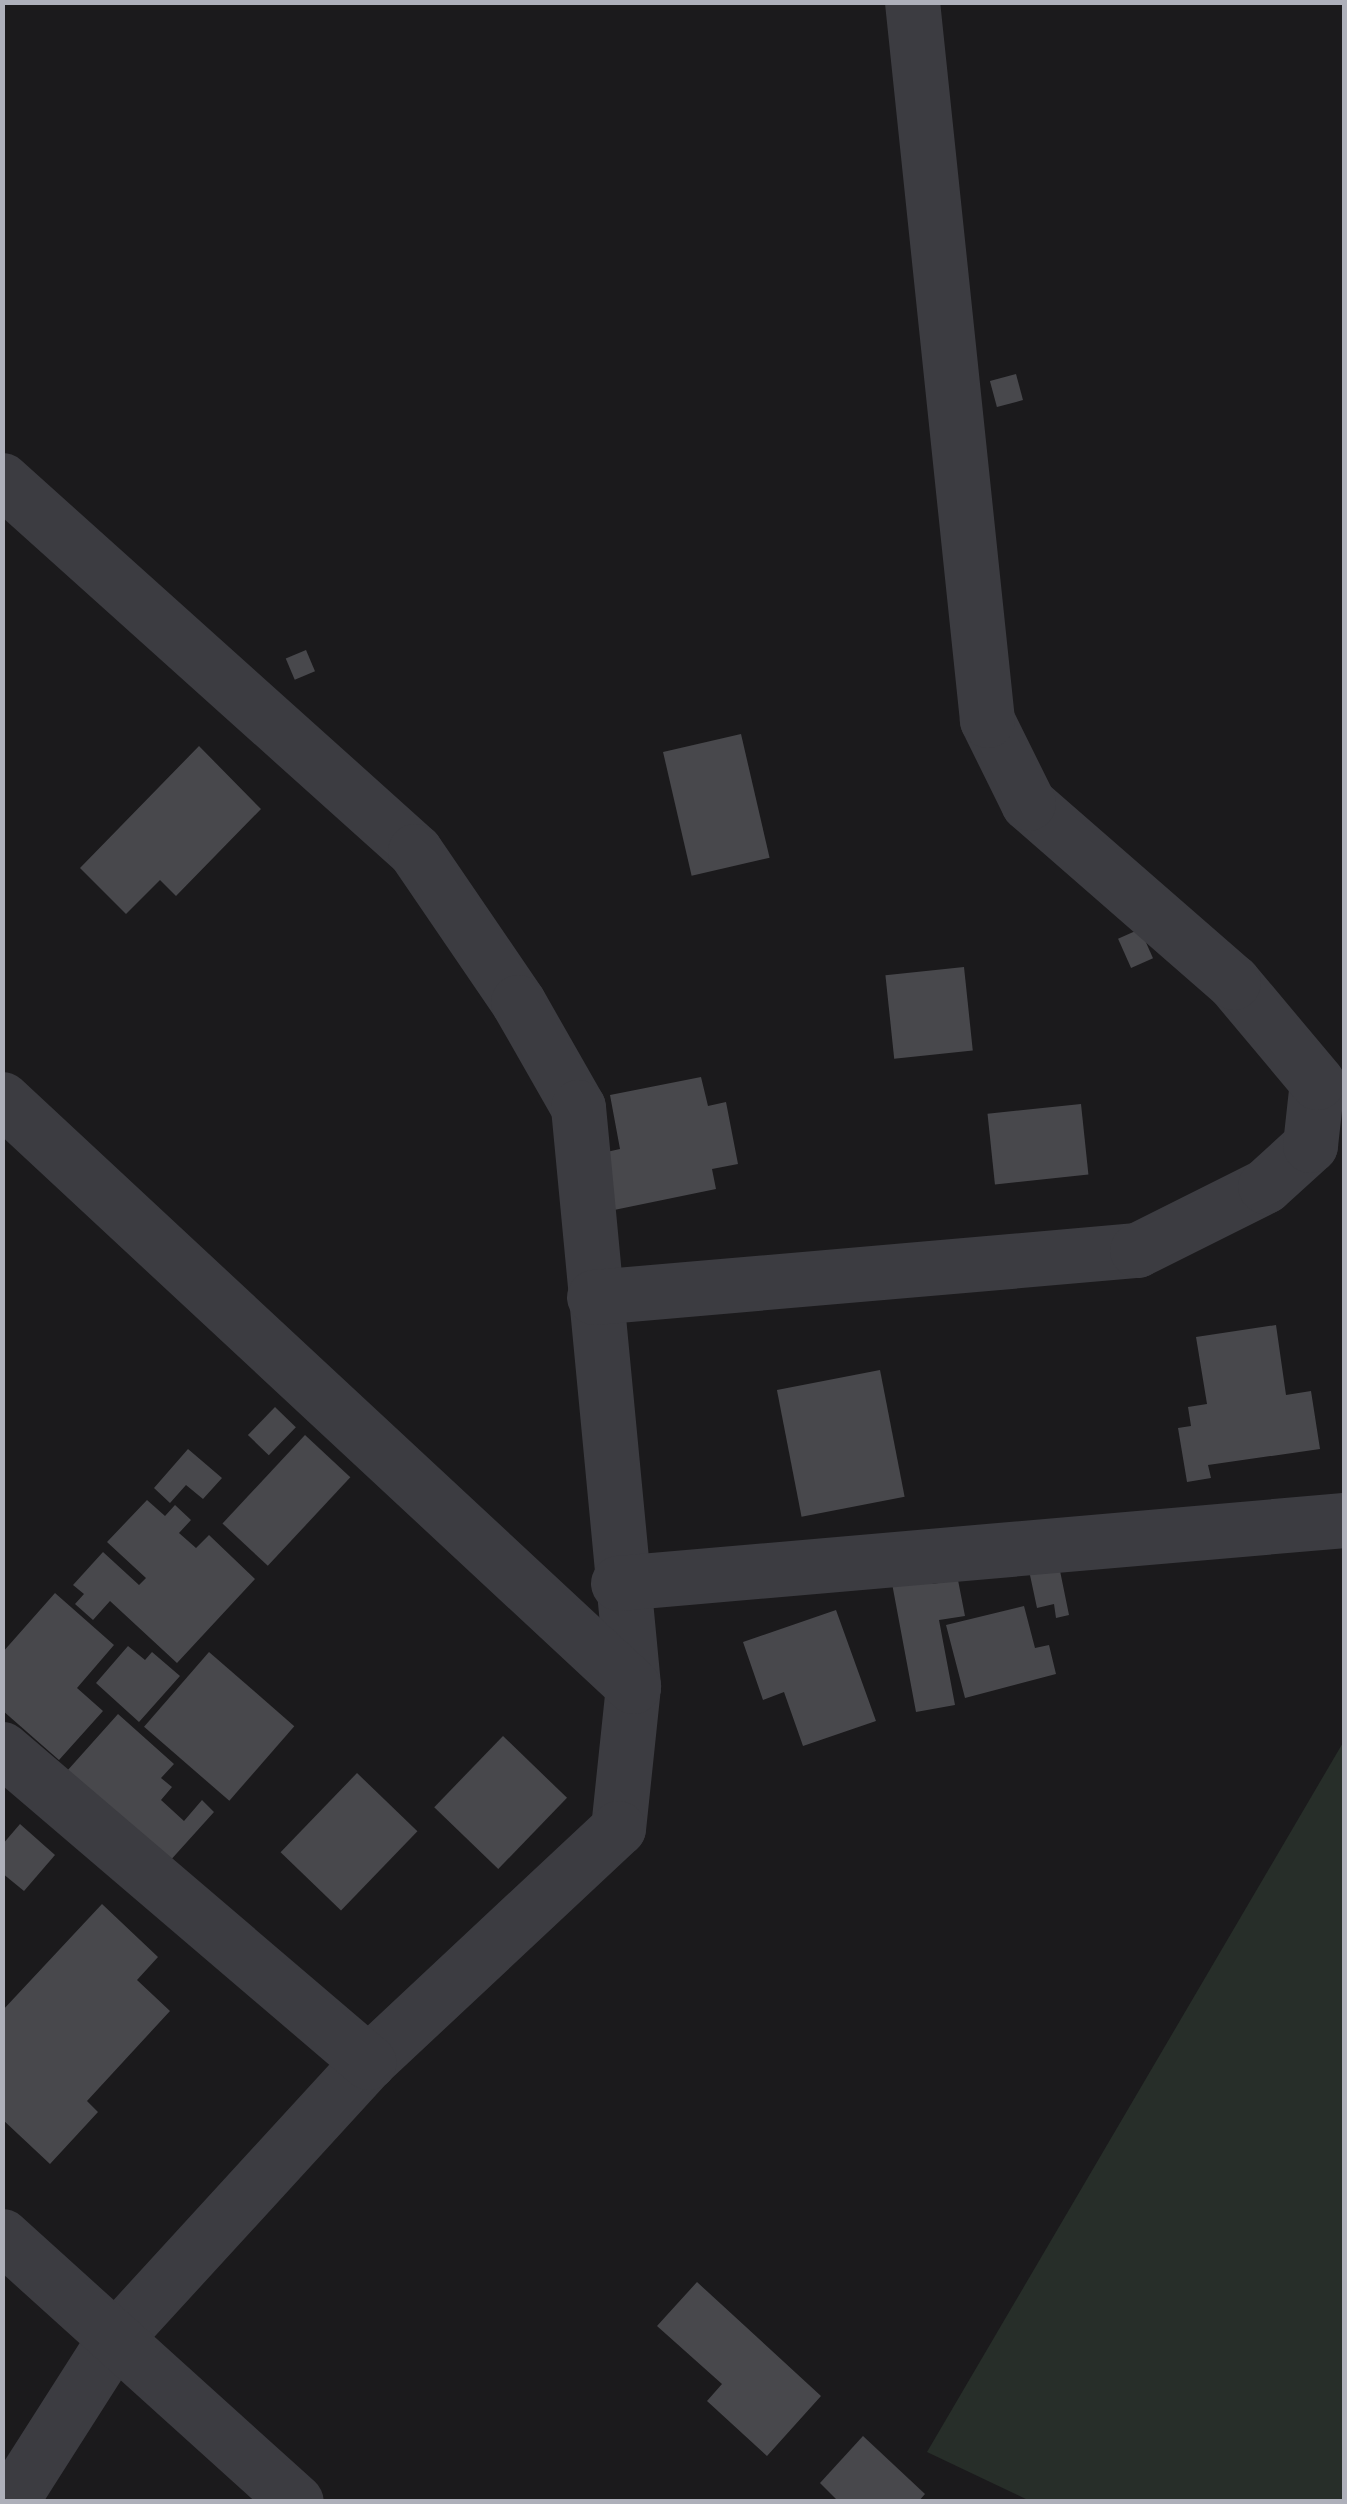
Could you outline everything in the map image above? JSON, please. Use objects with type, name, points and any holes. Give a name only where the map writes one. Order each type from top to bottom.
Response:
[{"type":"street","points":[[594,1297],[1137,1250],[1265,1186],[1310,1145],[1317,1082],[1233,982],[1028,803],[987,720],[912,2]]},
{"type":"street","points":[[2,480],[415,851],[518,1002],[578,1107],[618,1583],[633,1686],[618,1828],[368,2062],[114,2339],[10,2502]]},
{"type":"street","points":[[2,1098],[633,1686]]},
{"type":"street","points":[[618,1583],[1344,1520]]},
{"type":"street","points":[[2,1748],[368,2062]]},
{"type":"street","points":[[2,2236],[296,2502]]},
{"type":"shaded area","points":[[1344,1741],[1344,2501],[1030,2501],[927,2452]]},
{"type":"building","points":[[1016,374],[1023,400],[997,407],[990,381]]},
{"type":"building","points":[[306,650],[315,671],[295,680],[286,659]]},
{"type":"building","points":[[741,734],[770,858],[692,876],[663,752]]},
{"type":"building","points":[[199,746],[261,809],[176,896],[160,880],[126,914],[80,868]]},
{"type":"building","points":[[1140,929],[1153,958],[1131,968],[1118,939]]},
{"type":"building","points":[[964,967],[973,1051],[894,1059],[885,975]]},
{"type":"building","points":[[701,1077],[708,1106],[726,1102],[738,1164],[712,1169],[716,1189],[614,1210],[602,1153],[620,1149],[610,1095]]},
{"type":"building","points":[[1081,1104],[1088,1175],[995,1184],[988,1114]]},
{"type":"building","points":[[1276,1325],[1286,1395],[1311,1391],[1320,1449],[1208,1465],[1211,1478],[1187,1482],[1178,1428],[1191,1426],[1188,1407],[1207,1404],[1196,1337]]},
{"type":"building","points":[[880,1370],[905,1497],[802,1517],[777,1390]]},
{"type":"building","points":[[275,1407],[296,1427],[269,1455],[248,1435]]},
{"type":"building","points":[[305,1435],[350,1477],[268,1566],[222,1523]]},
{"type":"building","points":[[188,1449],[222,1478],[203,1499],[186,1485],[170,1503],[154,1488]]},
{"type":"building","points":[[147,1500],[165,1516],[175,1505],[191,1520],[179,1533],[196,1548],[209,1535],[255,1579],[177,1663],[110,1601],[93,1620],[75,1604],[84,1594],[73,1585],[103,1552],[139,1585],[146,1578],[107,1542]]},
{"type":"building","points":[[1057,1556],[1069,1615],[1056,1618],[1054,1604],[1037,1608],[1027,1561]]},
{"type":"building","points":[[930,1571],[932,1584],[958,1580],[965,1616],[939,1620],[955,1705],[916,1712],[891,1578]]},
{"type":"building","points":[[55,1593],[114,1645],[77,1688],[103,1711],[59,1760],[2,1710],[2,1653]]},
{"type":"building","points":[[1024,1606],[1035,1648],[1049,1645],[1056,1674],[965,1698],[946,1625]]},
{"type":"building","points":[[836,1610],[876,1721],[803,1746],[784,1692],[763,1700],[743,1642]]},
{"type":"building","points":[[128,1646],[145,1660],[152,1652],[180,1676],[139,1722],[96,1683]]},
{"type":"building","points":[[209,1652],[294,1726],[229,1801],[144,1727]]},
{"type":"building","points":[[118,1714],[174,1764],[161,1778],[172,1787],[161,1800],[184,1821],[202,1800],[214,1812],[168,1863],[67,1771]]},
{"type":"building","points":[[503,1736],[567,1798],[498,1869],[434,1807]]},
{"type":"building","points":[[357,1773],[417,1831],[341,1910],[281,1852]]},
{"type":"building","points":[[20,1824],[55,1855],[24,1891],[2,1873],[2,1845]]},
{"type":"building","points":[[102,1904],[158,1957],[137,1980],[170,2011],[87,2101],[98,2112],[50,2164],[2,2119],[2,2011]]},
{"type":"building","points":[[697,2282],[821,2396],[767,2456],[707,2401],[722,2384],[657,2326]]},
{"type":"building","points":[[863,2436],[925,2494],[918,2502],[839,2502],[820,2483]]}]
